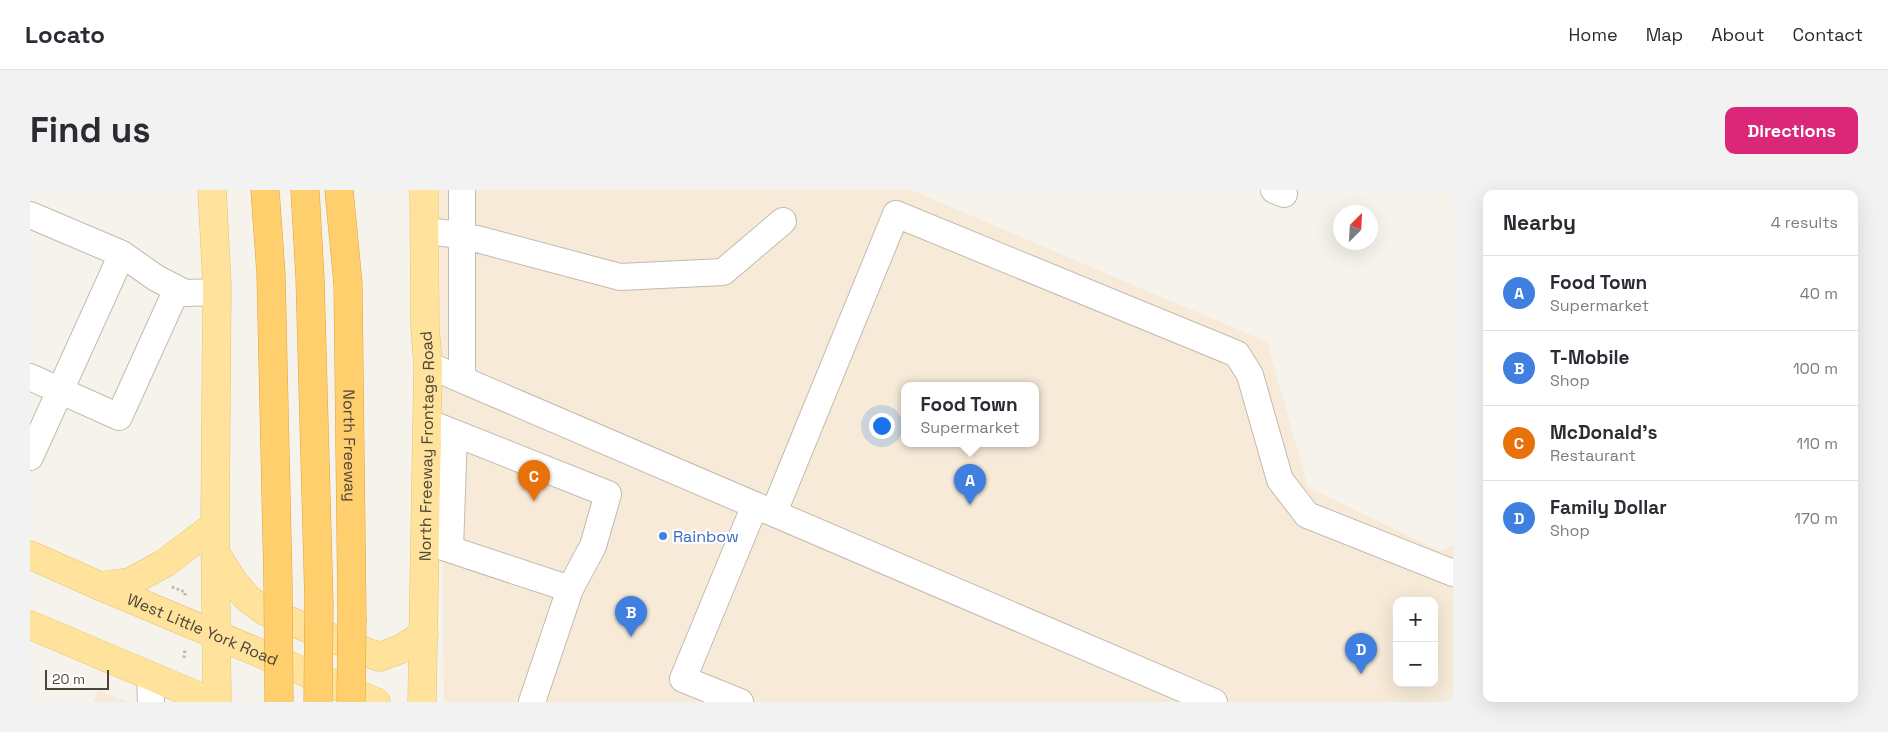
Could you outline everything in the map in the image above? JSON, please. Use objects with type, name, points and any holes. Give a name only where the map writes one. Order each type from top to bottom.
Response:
[{"type":"highway","points":[[265,190],[271,274],[279,702]]},
{"type":"highway","points":[[305,190],[310,278],[320,604],[318,702]]},
{"type":"highway","name":"North Freeway","points":[[339,190],[348,284],[352,618],[351,702]]},
{"type":"main road","points":[[212,190],[217,292],[215,525],[217,702]]},
{"type":"main road","name":"North Freeway Frontage Road","points":[[422,702],[424,634],[438,545],[427,422],[428,365],[425,327],[424,190]]},
{"type":"main road","points":[[100,586],[130,582],[165,563],[215,525]]},
{"type":"main road","points":[[216,554],[233,582],[247,598],[265,610],[379,657],[401,649],[424,634]]},
{"type":"main road","name":"West Little York Road","points":[[30,555],[376,702]]},
{"type":"main road","points":[[30,625],[150,689],[212,702]]},
{"type":"lane","points":[[462,190],[462,379]]},
{"type":"lane","points":[[740,702],[683,679],[764,508],[896,214],[1237,354],[1250,375],[1280,480],[1307,515],[1452,571]]},
{"type":"lane","points":[[30,215],[122,254],[156,278],[185,293],[217,292]]},
{"type":"lane","points":[[424,231],[462,235],[620,277],[723,272],[783,220]]},
{"type":"lane","points":[[30,457],[122,254]]},
{"type":"lane","points":[[30,377],[119,417],[177,289]]},
{"type":"lane","points":[[428,365],[1214,702]]},
{"type":"lane","points":[[427,422],[608,494],[593,546],[570,589],[532,702]]},
{"type":"lane","points":[[454,433],[438,545],[570,589]]},
{"type":"shaded area","points":[[439,190],[911,190],[1267,342],[1308,487],[1440,551],[1453,545],[1453,702],[444,702]]},
{"type":"shaded area","points":[[98,690],[128,702],[93,702]]},
{"type":"place","name":"McDonald's","points":[[534,501]]},
{"type":"place","name":"Food Town","points":[[970,505]]},
{"type":"place","name":"Rainbow","points":[[663,536]]},
{"type":"place","name":"T-Mobile","points":[[631,637]]},
{"type":"place","name":"Family Dollar","points":[[1361,674]]}]
